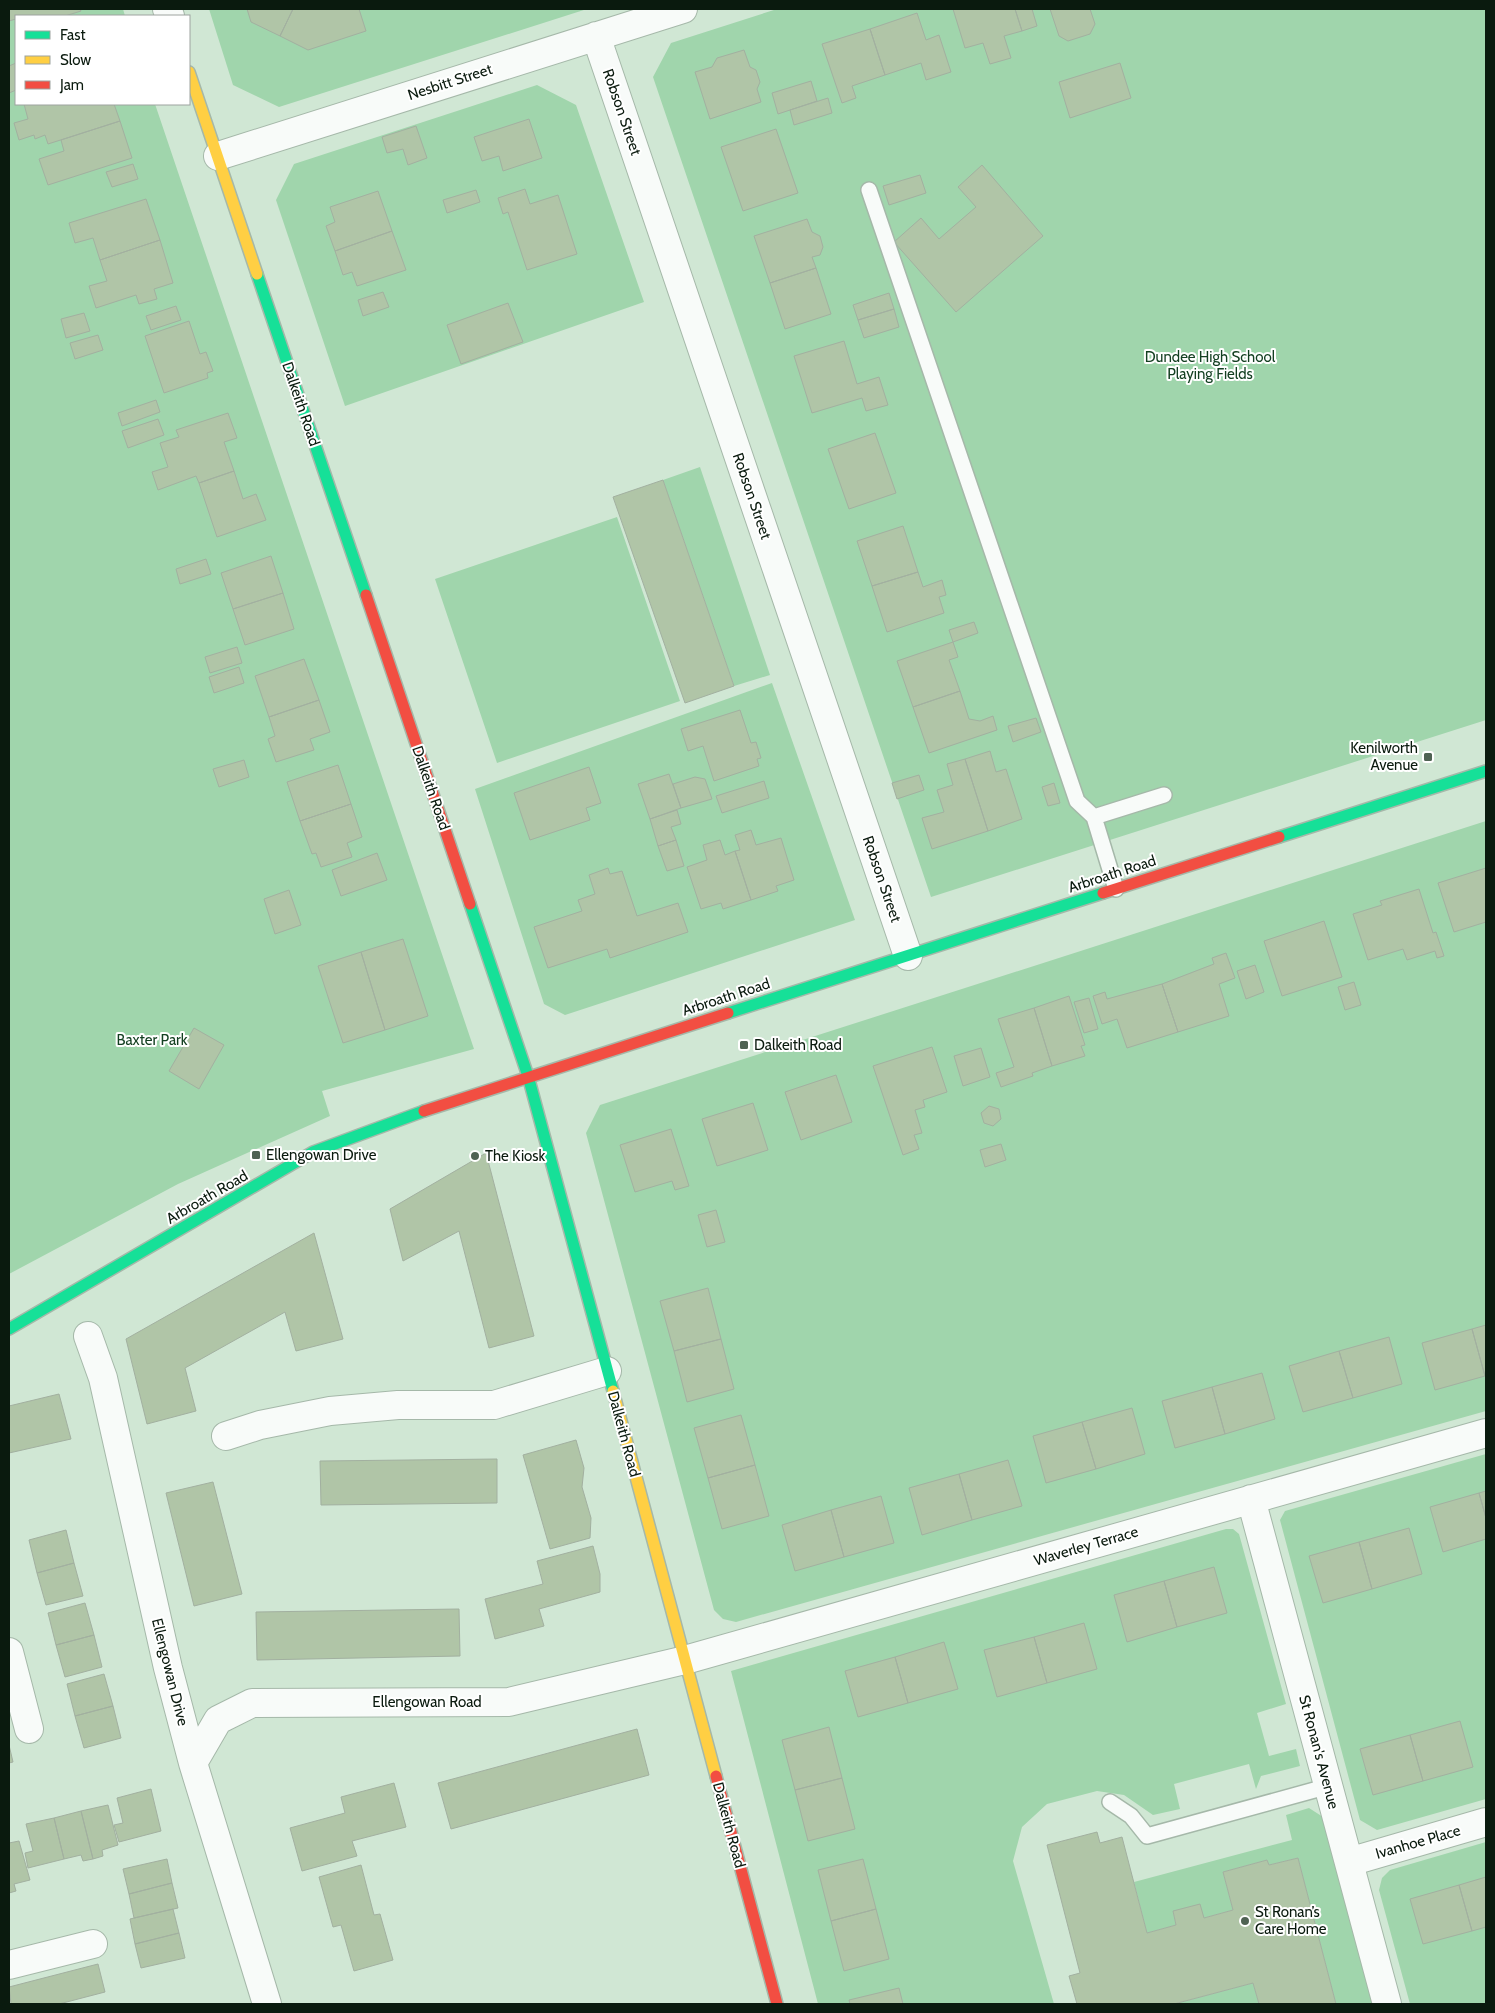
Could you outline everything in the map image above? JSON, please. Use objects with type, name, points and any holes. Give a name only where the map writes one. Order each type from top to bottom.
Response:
[{"type":"street","name":"Nesbitt Street","points":[[218,156],[683,9]]},
{"type":"street","name":"Robson Street","points":[[596,36],[908,956]]},
{"type":"street","name":"Dalkeith Road","points":[[190,75],[528,1076],[777,2004]]},
{"type":"street","name":"Arbroath Road","points":[[9,1329],[312,1152],[454,1100],[1486,771]]},
{"type":"street","name":"Ellengowan Drive","points":[[88,1336],[103,1378],[168,1668],[193,1763],[267,2004]]},
{"type":"street","points":[[226,1436],[260,1425],[330,1411],[398,1405],[494,1405],[607,1371]]},
{"type":"street","name":"Waverley Terrace","points":[[685,1660],[1486,1432]]},
{"type":"street","name":"St Ronan's Avenue","points":[[1251,1499],[1387,2004]]},
{"type":"street","points":[[10,1658],[29,1729]]},
{"type":"street","name":"Ellengowan Road","points":[[193,1763],[218,1720],[252,1703],[509,1702],[685,1660]]},
{"type":"street","name":"Ivanhoe Place","points":[[1349,1862],[1486,1822]]},
{"type":"street","points":[[9,1965],[92,1944]]},
{"type":"lane","points":[[869,190],[1077,801],[1094,817],[1116,889]]},
{"type":"lane","points":[[1094,817],[1164,795]]},
{"type":"lane","points":[[1110,1802],[1131,1816],[1147,1836],[1329,1786]]},
{"type":"green space","name":"Baxter Park","points":[[9,9],[123,9],[125,15],[15,15],[15,105],[155,105],[474,1049],[322,1091],[330,1116],[178,1184],[9,1274]]},
{"type":"green space","points":[[209,9],[587,9],[279,107],[233,85]]},
{"type":"green space","name":"Dundee High School Playing Fields","points":[[777,9],[1486,9],[1486,720],[931,897],[653,77],[671,43]]},
{"type":"green space","points":[[537,85],[576,105],[644,302],[345,406],[276,200],[294,164]]},
{"type":"green space","points":[[700,467],[770,675],[734,686],[663,480]]},
{"type":"green space","points":[[617,517],[680,701],[497,763],[435,579]]},
{"type":"green space","points":[[772,683],[855,920],[565,1015],[544,1004],[475,789]]},
{"type":"green space","points":[[1486,821],[1486,1411],[736,1622],[723,1619],[714,1610],[586,1133],[600,1105]]},
{"type":"green space","points":[[1486,1454],[1486,1799],[1377,1830],[1360,1820],[1280,1520],[1285,1511]]},
{"type":"green space","points":[[1226,1529],[1233,1529],[1239,1534],[1286,1704],[1257,1713],[1269,1756],[1296,1749],[1300,1766],[1261,1776],[1256,1789],[1249,1764],[1174,1784],[1180,1809],[1153,1815],[1124,1795],[1097,1791],[1047,1804],[1022,1827],[1013,1861],[1054,2004],[818,2004],[731,1671]]},
{"type":"green space","points":[[1309,1808],[1323,1817],[1373,2004],[1336,2004],[1298,1858],[1269,1865],[1267,1860],[1223,1872],[1233,1910],[1204,1918],[1173,1911],[1176,1925],[1147,1933],[1134,1882],[1292,1840],[1286,1815]]},
{"type":"green space","points":[[1486,1842],[1486,2004],[1410,2004],[1379,1890],[1382,1878],[1390,1870]]},
{"type":"green space","points":[[1253,1983],[1259,2004],[1174,2004]]},
{"type":"building","points":[[9,9],[80,9],[81,11],[68,15],[15,15],[15,19],[9,21]]},
{"type":"building","points":[[247,9],[293,9],[280,36],[251,22]]},
{"type":"building","points":[[293,9],[359,9],[366,31],[308,50],[280,36]]},
{"type":"building","points":[[953,9],[1015,9],[1022,31],[1004,36],[1011,58],[990,64],[983,43],[965,48]]},
{"type":"building","points":[[1015,9],[1032,9],[1037,26],[1022,31]]},
{"type":"building","points":[[1050,9],[1090,9],[1095,24],[1090,34],[1068,41],[1059,36]]},
{"type":"building","points":[[917,13],[926,40],[939,35],[951,72],[926,80],[921,63],[885,75],[870,29]]},
{"type":"building","points":[[870,29],[885,75],[852,86],[856,98],[842,103],[822,44]]},
{"type":"building","points":[[744,50],[750,67],[756,70],[760,82],[757,89],[761,102],[710,119],[695,72],[712,67],[717,58]]},
{"type":"building","points":[[15,63],[15,90],[9,93],[9,66]]},
{"type":"building","points":[[1120,63],[1131,98],[1070,118],[1059,82]]},
{"type":"building","points":[[811,81],[817,101],[778,114],[772,93]]},
{"type":"building","points":[[828,98],[832,113],[794,125],[790,110]]},
{"type":"building","points":[[24,105],[114,105],[120,121],[48,144],[45,135],[35,139],[34,135],[19,140],[14,123],[28,119]]},
{"type":"building","points":[[529,119],[542,158],[503,171],[499,156],[482,161],[474,137]]},
{"type":"building","points":[[120,121],[132,158],[48,185],[39,159],[64,151],[61,140]]},
{"type":"building","points":[[416,126],[427,158],[408,165],[403,149],[387,153],[382,137]]},
{"type":"building","points":[[776,129],[798,193],[743,211],[721,147]]},
{"type":"building","points":[[133,164],[138,179],[112,187],[106,172]]},
{"type":"building","points":[[982,165],[1043,236],[956,312],[894,242],[921,218],[939,239],[976,207],[958,187]]},
{"type":"building","points":[[920,175],[926,193],[889,205],[883,186]]},
{"type":"building","points":[[525,189],[530,204],[558,195],[577,254],[527,270],[508,212],[503,214],[498,198]]},
{"type":"building","points":[[476,190],[480,202],[447,213],[443,200]]},
{"type":"building","points":[[378,191],[392,231],[335,251],[326,226],[335,222],[330,207]]},
{"type":"building","points":[[146,199],[160,240],[100,260],[93,238],[75,243],[69,223]]},
{"type":"building","points":[[807,219],[812,232],[820,236],[823,247],[820,255],[812,257],[816,268],[770,283],[754,236]]},
{"type":"building","points":[[392,231],[406,270],[357,286],[352,272],[343,275],[335,251]]},
{"type":"building","points":[[160,240],[173,283],[154,289],[157,299],[139,304],[136,295],[96,308],[89,286],[107,281],[100,260]]},
{"type":"building","points":[[816,268],[831,314],[785,329],[770,283]]},
{"type":"building","points":[[383,292],[389,307],[363,316],[358,300]]},
{"type":"building","points":[[889,293],[894,309],[858,320],[853,305]]},
{"type":"building","points":[[508,303],[523,342],[461,364],[447,325]]},
{"type":"building","points":[[176,306],[181,320],[151,330],[146,316]]},
{"type":"building","points":[[894,309],[899,327],[864,338],[858,320]]},
{"type":"building","points":[[84,313],[90,331],[66,338],[61,319]]},
{"type":"building","points":[[189,321],[200,354],[206,352],[213,371],[207,373],[208,378],[164,393],[145,336]]},
{"type":"building","points":[[98,335],[103,350],[75,359],[70,343]]},
{"type":"building","points":[[844,341],[857,384],[879,377],[888,405],[866,411],[862,398],[812,413],[794,356]]},
{"type":"building","points":[[156,400],[160,412],[122,426],[118,413]]},
{"type":"building","points":[[228,413],[237,438],[224,442],[234,471],[199,483],[196,476],[158,490],[152,472],[168,467],[160,443],[179,437],[176,430]]},
{"type":"building","points":[[158,419],[164,435],[128,448],[122,431]]},
{"type":"building","points":[[875,433],[896,493],[849,509],[828,449]]},
{"type":"building","points":[[234,471],[243,499],[256,494],[266,520],[217,537],[199,483]]},
{"type":"building","points":[[663,480],[734,686],[685,703],[613,497]]},
{"type":"building","points":[[903,526],[918,572],[872,586],[857,541]]},
{"type":"building","points":[[271,556],[283,593],[233,609],[221,573]]},
{"type":"building","points":[[206,559],[211,574],[180,584],[176,569]]},
{"type":"building","points":[[918,572],[923,587],[942,580],[946,595],[939,597],[944,613],[887,632],[872,586]]},
{"type":"building","points":[[283,593],[294,629],[245,645],[233,609]]},
{"type":"building","points":[[974,622],[978,633],[953,642],[949,630]]},
{"type":"building","points":[[953,642],[958,657],[949,660],[960,691],[913,707],[897,661]]},
{"type":"building","points":[[237,647],[242,663],[210,673],[205,657]]},
{"type":"building","points":[[304,659],[319,700],[269,717],[255,676]]},
{"type":"building","points":[[239,667],[244,683],[214,693],[209,677]]},
{"type":"building","points":[[960,691],[969,719],[980,721],[993,716],[997,730],[929,753],[913,707]]},
{"type":"building","points":[[319,700],[330,732],[310,739],[314,750],[276,762],[268,739],[275,736],[269,717]]},
{"type":"building","points":[[740,710],[751,743],[756,742],[761,758],[757,759],[759,766],[714,781],[703,746],[688,751],[681,729]]},
{"type":"building","points":[[1036,718],[1041,732],[1013,742],[1008,726]]},
{"type":"building","points":[[990,751],[996,772],[1006,769],[1022,819],[988,831],[965,759]]},
{"type":"building","points":[[965,759],[988,831],[932,849],[922,818],[944,812],[937,790],[953,785],[947,764]]},
{"type":"building","points":[[244,760],[249,777],[219,787],[213,769]]},
{"type":"building","points":[[338,765],[351,804],[300,821],[287,782]]},
{"type":"building","points":[[589,767],[601,803],[586,808],[590,820],[530,840],[514,793]]},
{"type":"building","points":[[669,774],[681,808],[650,819],[638,784]]},
{"type":"building","points":[[919,775],[924,790],[897,799],[892,783]]},
{"type":"building","points":[[695,777],[705,779],[712,799],[681,808],[673,784]]},
{"type":"building","points":[[764,781],[769,798],[722,813],[716,796]]},
{"type":"building","points":[[1054,783],[1060,803],[1048,806],[1042,787]]},
{"type":"building","points":[[351,804],[362,837],[347,843],[352,857],[321,867],[316,853],[312,854],[300,821]]},
{"type":"building","points":[[677,810],[681,824],[671,827],[676,840],[658,846],[650,819]]},
{"type":"building","points":[[751,830],[756,845],[781,838],[794,880],[776,886],[778,891],[751,900],[735,851],[740,850],[735,835]]},
{"type":"building","points":[[676,840],[684,866],[667,871],[658,846]]},
{"type":"building","points":[[720,840],[725,855],[735,851],[751,900],[723,909],[721,903],[701,909],[687,867],[707,860],[703,845]]},
{"type":"building","points":[[377,853],[387,880],[341,896],[332,870]]},
{"type":"building","points":[[608,868],[610,874],[622,871],[637,916],[678,903],[688,932],[610,958],[607,949],[548,968],[534,927],[582,911],[578,900],[595,894],[589,875]]},
{"type":"building","points":[[1486,868],[1486,922],[1454,932],[1438,883]]},
{"type":"building","points":[[1419,889],[1433,933],[1436,932],[1444,956],[1437,958],[1435,951],[1407,960],[1403,949],[1368,960],[1353,914],[1382,905],[1380,901]]},
{"type":"building","points":[[289,890],[301,925],[275,934],[264,899]]},
{"type":"building","points":[[1324,921],[1342,977],[1282,996],[1264,941]]},
{"type":"building","points":[[403,939],[428,1016],[385,1030],[361,952]]},
{"type":"building","points":[[361,952],[385,1030],[343,1043],[318,966]]},
{"type":"building","points":[[1226,953],[1235,978],[1219,984],[1229,1016],[1178,1032],[1162,984],[1214,964],[1212,958]]},
{"type":"building","points":[[1255,965],[1264,992],[1246,999],[1237,971]]},
{"type":"building","points":[[1354,982],[1361,1005],[1345,1010],[1338,987]]},
{"type":"building","points":[[1162,984],[1178,1032],[1127,1048],[1117,1019],[1102,1024],[1093,996],[1105,992],[1107,999]]},
{"type":"building","points":[[1069,996],[1085,1045],[1081,1046],[1085,1056],[1052,1066],[1034,1008]]},
{"type":"building","points":[[1089,998],[1098,1029],[1084,1033],[1074,1002]]},
{"type":"building","points":[[1034,1008],[1052,1066],[1032,1073],[1033,1076],[1001,1087],[996,1073],[1014,1067],[998,1019]]},
{"type":"building","points":[[194,1028],[224,1045],[199,1089],[169,1071]]},
{"type":"building","points":[[932,1047],[947,1092],[923,1100],[925,1107],[915,1110],[922,1133],[914,1135],[919,1149],[903,1155],[873,1066]]},
{"type":"building","points":[[981,1048],[990,1077],[963,1086],[954,1056]]},
{"type":"building","points":[[836,1075],[852,1122],[801,1140],[785,1092]]},
{"type":"building","points":[[753,1103],[768,1150],[717,1166],[702,1119]]},
{"type":"building","points":[[989,1106],[999,1109],[1001,1119],[993,1126],[984,1123],[981,1113]]},
{"type":"building","points":[[671,1129],[689,1186],[675,1190],[672,1181],[635,1192],[620,1145]]},
{"type":"building","points":[[1001,1144],[1006,1160],[985,1167],[980,1150]]},
{"type":"building","points":[[486,1153],[534,1336],[489,1348],[459,1231],[403,1261],[390,1209]]},
{"type":"building","points":[[716,1210],[725,1242],[707,1247],[698,1215]]},
{"type":"building","points":[[314,1233],[343,1339],[296,1351],[285,1312],[185,1368],[196,1411],[147,1424],[126,1339]]},
{"type":"building","points":[[708,1288],[721,1339],[674,1351],[660,1301]]},
{"type":"building","points":[[1486,1325],[1486,1376],[1485,1376],[1472,1329]]},
{"type":"building","points":[[1472,1329],[1485,1376],[1435,1390],[1422,1343]]},
{"type":"building","points":[[1389,1337],[1402,1384],[1353,1398],[1339,1351]]},
{"type":"building","points":[[721,1339],[734,1389],[687,1402],[674,1351]]},
{"type":"building","points":[[1339,1351],[1353,1398],[1303,1412],[1289,1366]]},
{"type":"building","points":[[1262,1373],[1275,1419],[1225,1434],[1212,1387]]},
{"type":"building","points":[[1212,1387],[1225,1434],[1175,1448],[1162,1401]]},
{"type":"building","points":[[59,1394],[71,1439],[9,1453],[9,1406]]},
{"type":"building","points":[[1132,1408],[1145,1454],[1096,1469],[1082,1422]]},
{"type":"building","points":[[741,1415],[755,1465],[708,1478],[694,1428]]},
{"type":"building","points":[[1082,1422],[1096,1469],[1046,1483],[1033,1436]]},
{"type":"building","points":[[576,1440],[584,1468],[582,1487],[591,1518],[590,1538],[550,1549],[523,1455]]},
{"type":"building","points":[[497,1459],[497,1503],[321,1505],[320,1461]]},
{"type":"building","points":[[1008,1460],[1022,1506],[972,1520],[959,1474]]},
{"type":"building","points":[[755,1465],[769,1516],[722,1529],[708,1478]]},
{"type":"building","points":[[959,1474],[972,1520],[922,1535],[909,1488]]},
{"type":"building","points":[[213,1482],[242,1594],[194,1606],[166,1493]]},
{"type":"building","points":[[1486,1491],[1486,1518],[1479,1493]]},
{"type":"building","points":[[1479,1493],[1486,1518],[1486,1539],[1443,1552],[1430,1507]]},
{"type":"building","points":[[881,1496],[894,1543],[844,1557],[831,1510]]},
{"type":"building","points":[[831,1510],[844,1557],[795,1571],[782,1525]]},
{"type":"building","points":[[1409,1528],[1422,1574],[1372,1589],[1359,1542]]},
{"type":"building","points":[[66,1530],[74,1563],[37,1573],[29,1540]]},
{"type":"building","points":[[1359,1542],[1372,1589],[1323,1603],[1309,1556]]},
{"type":"building","points":[[593,1546],[600,1574],[600,1592],[539,1609],[544,1626],[495,1639],[485,1599],[543,1584],[537,1561]]},
{"type":"building","points":[[74,1563],[83,1596],[46,1605],[37,1573]]},
{"type":"building","points":[[1214,1567],[1227,1613],[1177,1627],[1164,1581]]},
{"type":"building","points":[[1164,1581],[1177,1627],[1127,1642],[1114,1595]]},
{"type":"building","points":[[85,1603],[94,1635],[56,1645],[48,1613]]},
{"type":"building","points":[[459,1609],[460,1656],[257,1660],[256,1612]]},
{"type":"building","points":[[1084,1623],[1097,1669],[1047,1683],[1034,1637]]},
{"type":"building","points":[[94,1635],[102,1667],[65,1677],[56,1645]]},
{"type":"building","points":[[1034,1637],[1047,1683],[997,1697],[984,1650]]},
{"type":"building","points":[[944,1642],[958,1689],[908,1703],[895,1657]]},
{"type":"building","points":[[895,1657],[908,1703],[858,1717],[845,1671]]},
{"type":"building","points":[[104,1674],[113,1706],[75,1716],[67,1684]]},
{"type":"building","points":[[113,1706],[121,1738],[84,1748],[75,1716]]},
{"type":"building","points":[[1460,1721],[1473,1767],[1423,1781],[1410,1735]]},
{"type":"building","points":[[829,1727],[842,1778],[795,1790],[782,1740]]},
{"type":"building","points":[[637,1729],[649,1775],[451,1829],[438,1783]]},
{"type":"building","points":[[1410,1735],[1423,1781],[1373,1795],[1360,1749]]},
{"type":"building","points":[[9,1745],[13,1762],[9,1763]]},
{"type":"building","points":[[842,1778],[855,1829],[808,1841],[795,1790]]},
{"type":"building","points":[[394,1783],[406,1827],[352,1841],[357,1856],[302,1871],[290,1828],[345,1813],[341,1797]]},
{"type":"building","points":[[151,1789],[161,1831],[119,1842],[114,1825],[123,1823],[117,1798]]},
{"type":"building","points":[[108,1805],[118,1845],[102,1850],[103,1856],[93,1859],[81,1811]]},
{"type":"building","points":[[81,1811],[93,1859],[83,1861],[81,1855],[64,1859],[54,1818]]},
{"type":"building","points":[[54,1818],[64,1859],[28,1868],[25,1853],[33,1851],[26,1824]]},
{"type":"building","name":"St Ronan’s Care Home","points":[[1097,1832],[1100,1843],[1122,1837],[1147,1933],[1176,1925],[1173,1911],[1200,1904],[1204,1918],[1233,1910],[1223,1872],[1267,1860],[1269,1865],[1298,1858],[1336,2004],[1259,2004],[1253,1983],[1174,2004],[1077,2004],[1069,1976],[1080,1973],[1047,1845]]},
{"type":"building","points":[[19,1841],[30,1880],[14,1884],[16,1891],[9,1893],[9,1843]]},
{"type":"building","points":[[167,1859],[172,1883],[129,1894],[123,1869]]},
{"type":"building","points":[[863,1859],[876,1909],[831,1921],[818,1870]]},
{"type":"building","points":[[361,1865],[374,1915],[380,1914],[393,1960],[354,1971],[341,1925],[333,1927],[319,1877]]},
{"type":"building","points":[[1486,1877],[1486,1927],[1472,1931],[1459,1885]]},
{"type":"building","points":[[172,1883],[178,1908],[134,1918],[129,1894]]},
{"type":"building","points":[[1459,1885],[1472,1931],[1423,1944],[1410,1899]]},
{"type":"building","points":[[173,1909],[179,1933],[135,1944],[130,1919]]},
{"type":"building","points":[[876,1909],[889,1959],[844,1971],[831,1921]]},
{"type":"building","points":[[179,1933],[185,1958],[141,1968],[135,1944]]},
{"type":"building","points":[[98,1964],[105,1992],[59,2004],[11,2004],[9,1987]]},
{"type":"building","points":[[899,1988],[903,2004],[850,2004],[849,2000]]},
{"type":"traffic: fast","points":[[257,274],[366,595]]},
{"type":"traffic: fast","points":[[1279,837],[1486,771]]},
{"type":"traffic: fast","points":[[728,1013],[1103,893]]},
{"type":"traffic: fast","points":[[470,904],[528,1076],[613,1391]]},
{"type":"traffic: fast","points":[[9,1329],[313,1152],[424,1111]]},
{"type":"traffic: slow","points":[[190,75],[257,274]]},
{"type":"traffic: slow","points":[[613,1391],[716,1776]]},
{"type":"traffic: jam","points":[[366,595],[470,904]]},
{"type":"traffic: jam","points":[[1103,893],[1279,837]]},
{"type":"traffic: jam","points":[[424,1111],[728,1013]]},
{"type":"traffic: jam","points":[[716,1776],[777,2004]]},
{"type":"place","name":"Kenilworth Avenue","points":[[1428,757]]},
{"type":"place","name":"Dalkeith Road","points":[[744,1045]]},
{"type":"place","name":"Ellengowan Drive","points":[[256,1155]]},
{"type":"place","name":"The Kiosk","points":[[475,1156]]},
{"type":"place","name":"St Ronan’s Care Home","points":[[1245,1921]]}]
